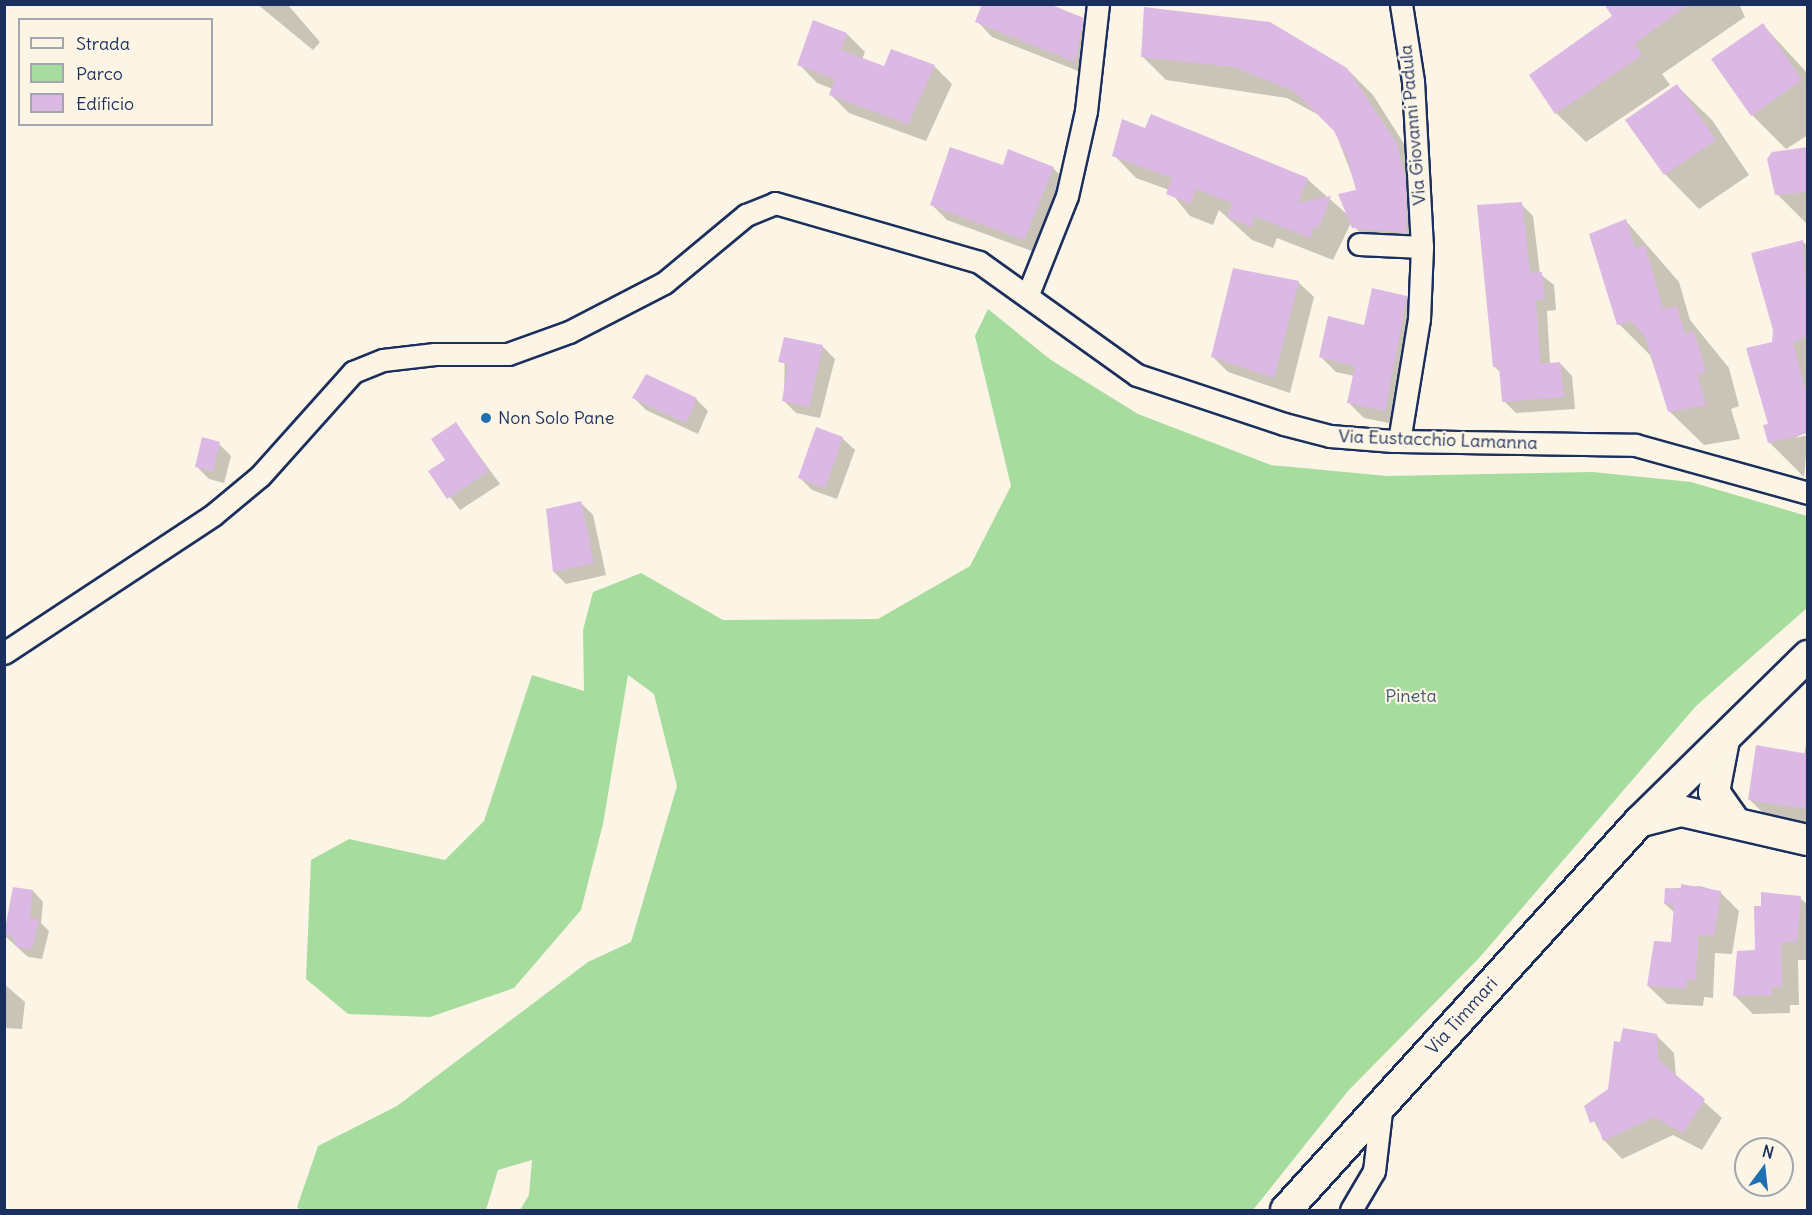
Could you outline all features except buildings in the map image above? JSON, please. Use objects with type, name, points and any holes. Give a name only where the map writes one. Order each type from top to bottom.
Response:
[{"type":"main road","name":"Via Timmari","points":[[1286,1210],[1639,822],[1808,656]]},
{"type":"main road","points":[[1724,739],[1714,792],[1735,822]]},
{"type":"main road","points":[[1639,822],[1681,811],[1808,840]]},
{"type":"street","points":[[1028,294],[1067,196],[1086,111],[1098,4]]},
{"type":"street","name":"Via Giovanni Padula","points":[[1399,441],[1419,319],[1422,247],[1413,81],[1401,4]]},
{"type":"street","name":"Via Eustacchio Lamanna","points":[[4,653],[54,625],[143,557],[213,515],[260,476],[353,372],[383,360],[435,354],[508,354],[569,332],[664,283],[761,207],[784,204],[950,250],[1028,294],[1137,375],[1180,394],[1330,436],[1399,441],[1635,445],[1808,493]]},
{"type":"street","points":[[1359,244],[1422,247]]},
{"type":"street","points":[[1351,1210],[1374,1172],[1382,1103]]},
{"type":"green space","name":"Pineta","points":[[988,309],[1051,360],[1138,414],[1271,465],[1387,476],[1593,472],[1691,482],[1807,516],[1807,608],[1696,706],[1480,957],[1348,1091],[1253,1210],[520,1210],[529,1195],[532,1160],[498,1170],[486,1210],[301,1210],[297,1207],[318,1146],[397,1106],[588,962],[631,942],[677,786],[654,694],[628,675],[603,824],[581,910],[514,988],[430,1017],[348,1014],[306,979],[311,860],[349,839],[445,860],[484,821],[532,675],[584,691],[583,630],[593,592],[641,573],[723,620],[878,619],[970,566],[1011,486],[975,336]]},
{"type":"place","name":"Non Solo Pane","points":[[486,418]]}]
